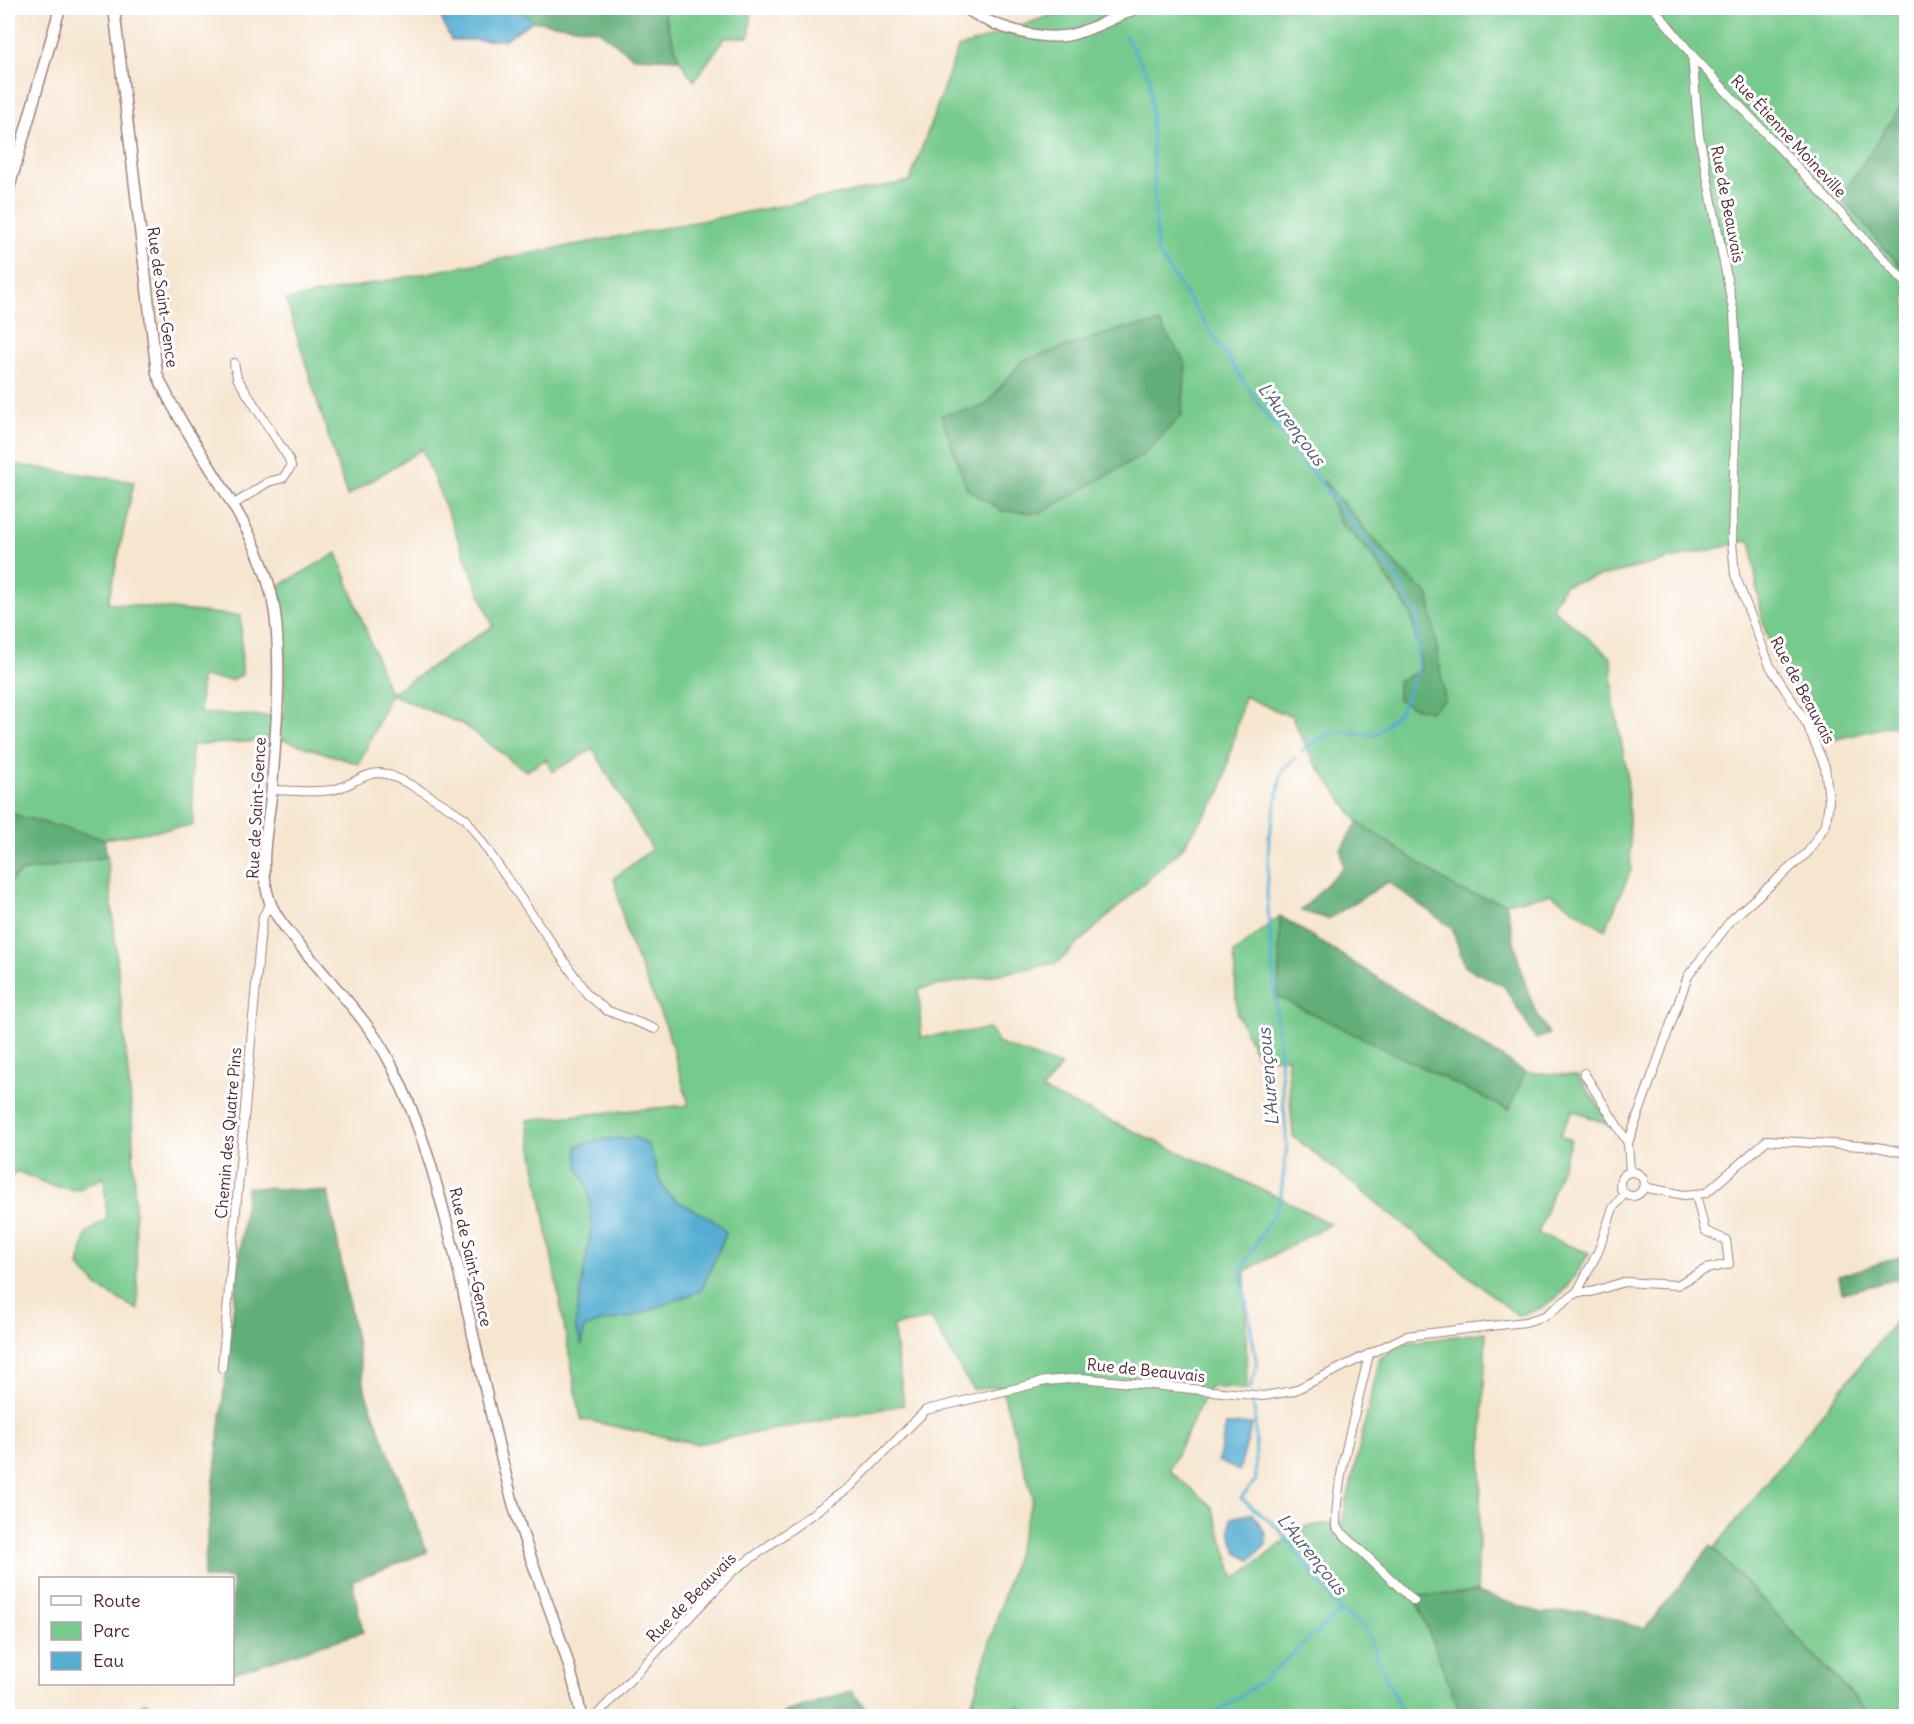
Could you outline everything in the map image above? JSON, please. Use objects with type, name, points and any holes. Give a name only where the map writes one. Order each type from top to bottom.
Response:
[{"type":"street","points":[[8,192],[60,8]]},
{"type":"street","name":"Rue de Saint-Gence","points":[[114,8],[157,374],[167,397],[233,505],[259,560],[271,592],[275,615],[278,683],[265,868],[271,903],[279,919],[379,1042],[392,1065],[436,1175],[514,1506],[565,1650],[581,1716]]},
{"type":"street","points":[[966,8],[1009,28],[1036,35],[1060,37],[1076,34],[1137,8]]},
{"type":"street","name":"Rue Étienne Moineville","points":[[1654,8],[1692,55],[1906,283]]},
{"type":"street","name":"Rue de Beauvais","points":[[1630,1172],[1628,1143],[1688,976],[1732,919],[1808,852],[1826,824],[1829,800],[1825,766],[1807,724],[1770,666],[1735,575],[1732,542],[1737,368],[1734,314],[1699,135],[1692,55]]},
{"type":"street","points":[[233,505],[268,482],[283,478],[291,467],[289,459],[237,378],[234,363]]},
{"type":"street","points":[[272,790],[330,790],[347,786],[367,774],[383,773],[444,803],[466,819],[587,994],[606,1010],[654,1029]]},
{"type":"street","name":"Chemin des Quatre Pins","points":[[222,1368],[260,939],[263,916],[271,903]]},
{"type":"street","points":[[1584,1073],[1628,1143]]},
{"type":"street","points":[[1643,1187],[1662,1192],[1696,1195],[1706,1193],[1767,1140],[1877,1147],[1906,1153]]},
{"type":"street","points":[[1630,1172],[1641,1176],[1643,1187],[1636,1195],[1625,1193],[1620,1183],[1623,1176],[1630,1172]]},
{"type":"street","name":"Rue de Beauvais","points":[[596,1716],[732,1572],[851,1486],[926,1410],[1046,1381],[1081,1378],[1263,1396],[1293,1391],[1406,1336],[1526,1322],[1545,1316],[1577,1292],[1598,1252],[1613,1208],[1625,1193]]},
{"type":"street","points":[[1577,1292],[1591,1292],[1624,1282],[1677,1285],[1706,1269],[1729,1264],[1726,1240],[1705,1231],[1696,1195]]},
{"type":"street","points":[[1369,1354],[1335,1511],[1336,1527],[1414,1601]]},
{"type":"green space","points":[[517,8],[662,8],[679,59],[633,57],[598,30],[533,21]]},
{"type":"green space","points":[[662,8],[752,8],[749,37],[725,38],[694,81],[679,59]]},
{"type":"green space","points":[[1071,8],[1906,8],[1906,722],[1825,742],[1775,661],[1760,612],[1751,540],[1564,585],[1552,608],[1611,657],[1614,705],[1627,772],[1631,870],[1605,930],[1551,894],[1506,903],[1460,891],[1358,822],[1313,760],[1291,715],[1244,696],[1221,792],[1182,848],[1057,963],[919,989],[921,1037],[990,1029],[999,1044],[1061,1066],[1042,1090],[1285,1200],[1330,1224],[1245,1271],[1247,1389],[1209,1387],[1169,1470],[1212,1507],[1235,1579],[1304,1527],[1342,1522],[1380,1358],[1406,1343],[1486,1332],[1477,1592],[1415,1597],[1462,1716],[968,1716],[1033,1497],[1001,1386],[973,1390],[931,1319],[893,1326],[904,1405],[697,1444],[581,1419],[527,1120],[689,1105],[667,1029],[628,938],[614,878],[652,849],[593,749],[552,772],[546,759],[526,771],[464,725],[391,694],[359,764],[284,740],[191,745],[193,825],[104,839],[15,815],[8,817],[8,463],[134,482],[108,603],[241,616],[242,675],[231,680],[201,677],[200,713],[284,717],[285,636],[277,587],[337,553],[390,694],[493,626],[422,449],[347,496],[286,300],[910,181],[958,48]],"holes":[[[1324,482],[1398,567],[1429,596],[1430,711],[1398,681],[1422,670],[1411,614],[1371,553],[1340,523]]]},
{"type":"green space","points":[[1906,98],[1906,273],[1841,197]]},
{"type":"green space","points":[[1160,323],[1186,364],[1182,415],[1143,455],[1041,513],[1002,511],[967,489],[941,415],[985,406],[1022,361],[1124,328]]},
{"type":"green space","points":[[1323,480],[1398,567],[1429,596],[1445,700],[1430,711],[1412,707],[1398,699],[1398,681],[1422,670],[1411,614],[1371,553],[1340,523]]},
{"type":"green space","points":[[15,815],[104,839],[107,857],[20,872],[8,884],[8,817]]},
{"type":"green space","points":[[1358,822],[1460,891],[1506,903],[1526,987],[1549,1034],[1536,1039],[1504,986],[1465,967],[1452,928],[1388,882],[1328,919],[1301,911],[1343,867],[1341,849]]},
{"type":"green space","points":[[107,857],[132,1115],[138,1310],[99,1288],[79,1266],[86,1234],[107,1218],[104,1177],[76,1190],[52,1186],[17,1171],[8,1179],[8,884],[20,872]]},
{"type":"green space","points":[[1280,916],[1279,997],[1509,1110],[1525,1072],[1578,1076],[1613,1127],[1573,1110],[1560,1135],[1571,1140],[1538,1234],[1589,1253],[1568,1285],[1552,1301],[1531,1312],[1517,1315],[1293,1136],[1287,1058],[1257,1056],[1237,1013],[1234,953]]},
{"type":"green space","points":[[1280,916],[1525,1072],[1509,1110],[1278,997]]},
{"type":"green space","points":[[247,1187],[328,1192],[366,1394],[427,1552],[352,1581],[363,1632],[234,1673],[234,1577],[203,1577]]},
{"type":"green space","points":[[1906,1255],[1906,1277],[1842,1293],[1839,1276]]},
{"type":"green space","points":[[1906,1308],[1906,1709],[1866,1710],[1714,1549]]},
{"type":"green space","points":[[1711,1546],[1866,1710],[1903,1709],[1899,1716],[1462,1716],[1415,1596],[1477,1592],[1541,1613],[1588,1611],[1645,1629]]},
{"type":"green space","points":[[851,1691],[872,1716],[781,1716],[783,1713]]},
{"type":"green space","points":[[145,1702],[167,1716],[131,1716]]},
{"type":"water","points":[[443,8],[517,8],[533,21],[504,40],[451,40],[441,18]]},
{"type":"water","points":[[637,1138],[648,1145],[665,1190],[672,1197],[715,1222],[726,1234],[701,1291],[631,1317],[601,1322],[584,1328],[582,1346],[575,1326],[592,1224],[588,1188],[578,1167],[577,1146],[603,1139]]},
{"type":"water","points":[[1252,1424],[1239,1471],[1218,1461],[1226,1425]]},
{"type":"water","points":[[1252,1513],[1266,1534],[1266,1545],[1250,1560],[1237,1553],[1230,1531],[1231,1518]]},
{"type":"water","points":[[1021,1706],[1025,1716],[977,1716]]},
{"type":"waterway","name":"L'Aurençous","points":[[1125,35],[1150,78],[1157,252],[1270,420],[1394,574],[1417,616],[1418,669],[1400,711],[1376,735],[1336,732],[1311,743],[1302,751]]},
{"type":"waterway","name":"L'Aurençous","points":[[1250,1389],[1257,1365],[1241,1270],[1280,1202],[1287,1146],[1267,895],[1269,837],[1282,771],[1295,758]]},
{"type":"waterway","name":"L'Aurençous","points":[[1212,1716],[1262,1681],[1341,1611],[1278,1528],[1241,1498],[1256,1480],[1255,1413],[1250,1400]]},
{"type":"waterway","points":[[1341,1611],[1364,1626],[1403,1716]]}]
